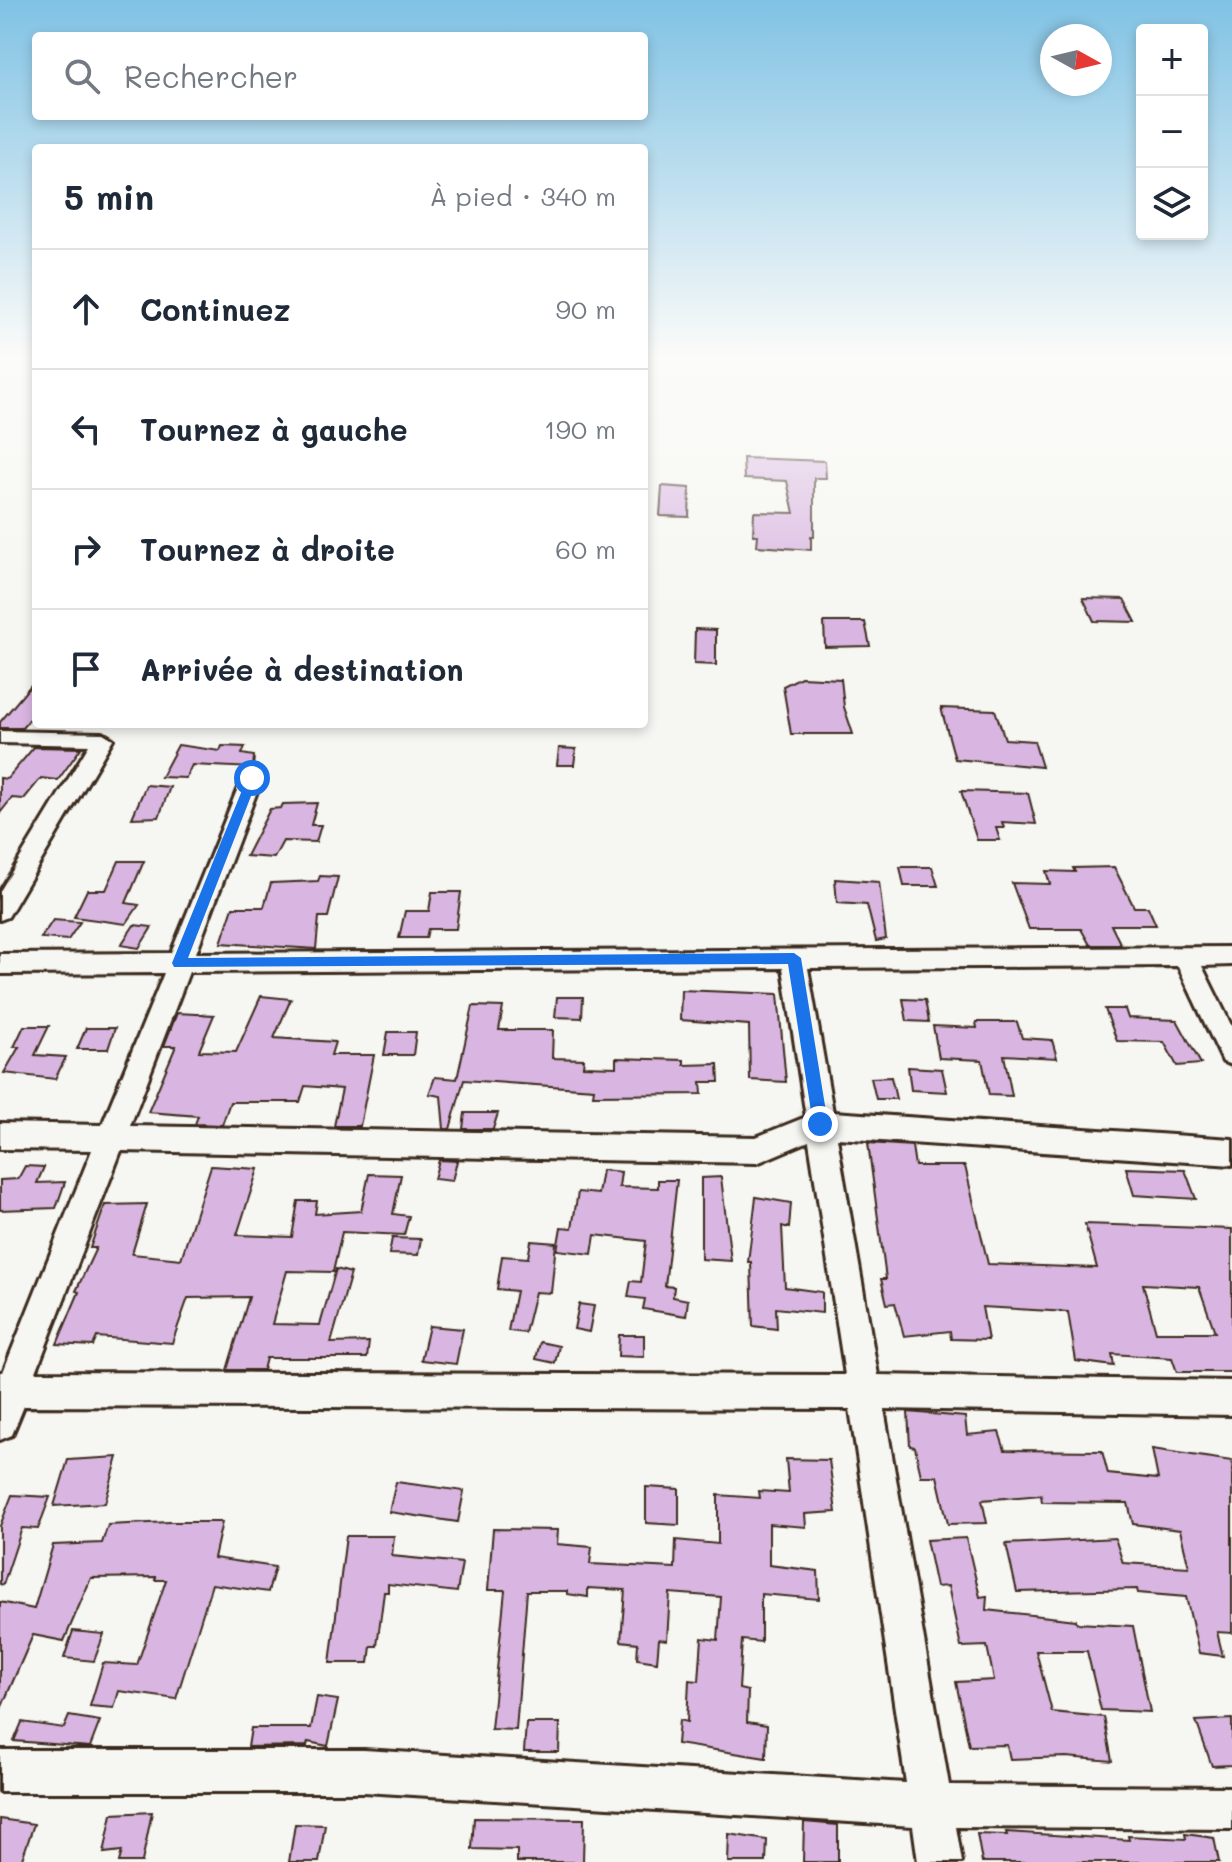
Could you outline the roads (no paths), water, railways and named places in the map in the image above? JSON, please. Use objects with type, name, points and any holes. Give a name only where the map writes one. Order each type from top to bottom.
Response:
[{"type":"street","points":[[0,737],[103,739],[0,911]]},
{"type":"street","points":[[0,1423],[6,1389],[112,1135],[252,778]]},
{"type":"street","points":[[1185,955],[1232,1054]]},
{"type":"street","points":[[0,964],[1232,956]]},
{"type":"street","points":[[794,958],[940,1862]]},
{"type":"street","points":[[0,1136],[112,1135],[757,1150],[820,1124],[1232,1152]]},
{"type":"street","points":[[6,1389],[866,1392],[1232,1398]]},
{"type":"street","points":[[0,1771],[364,1771],[931,1806],[1232,1808]]}]
